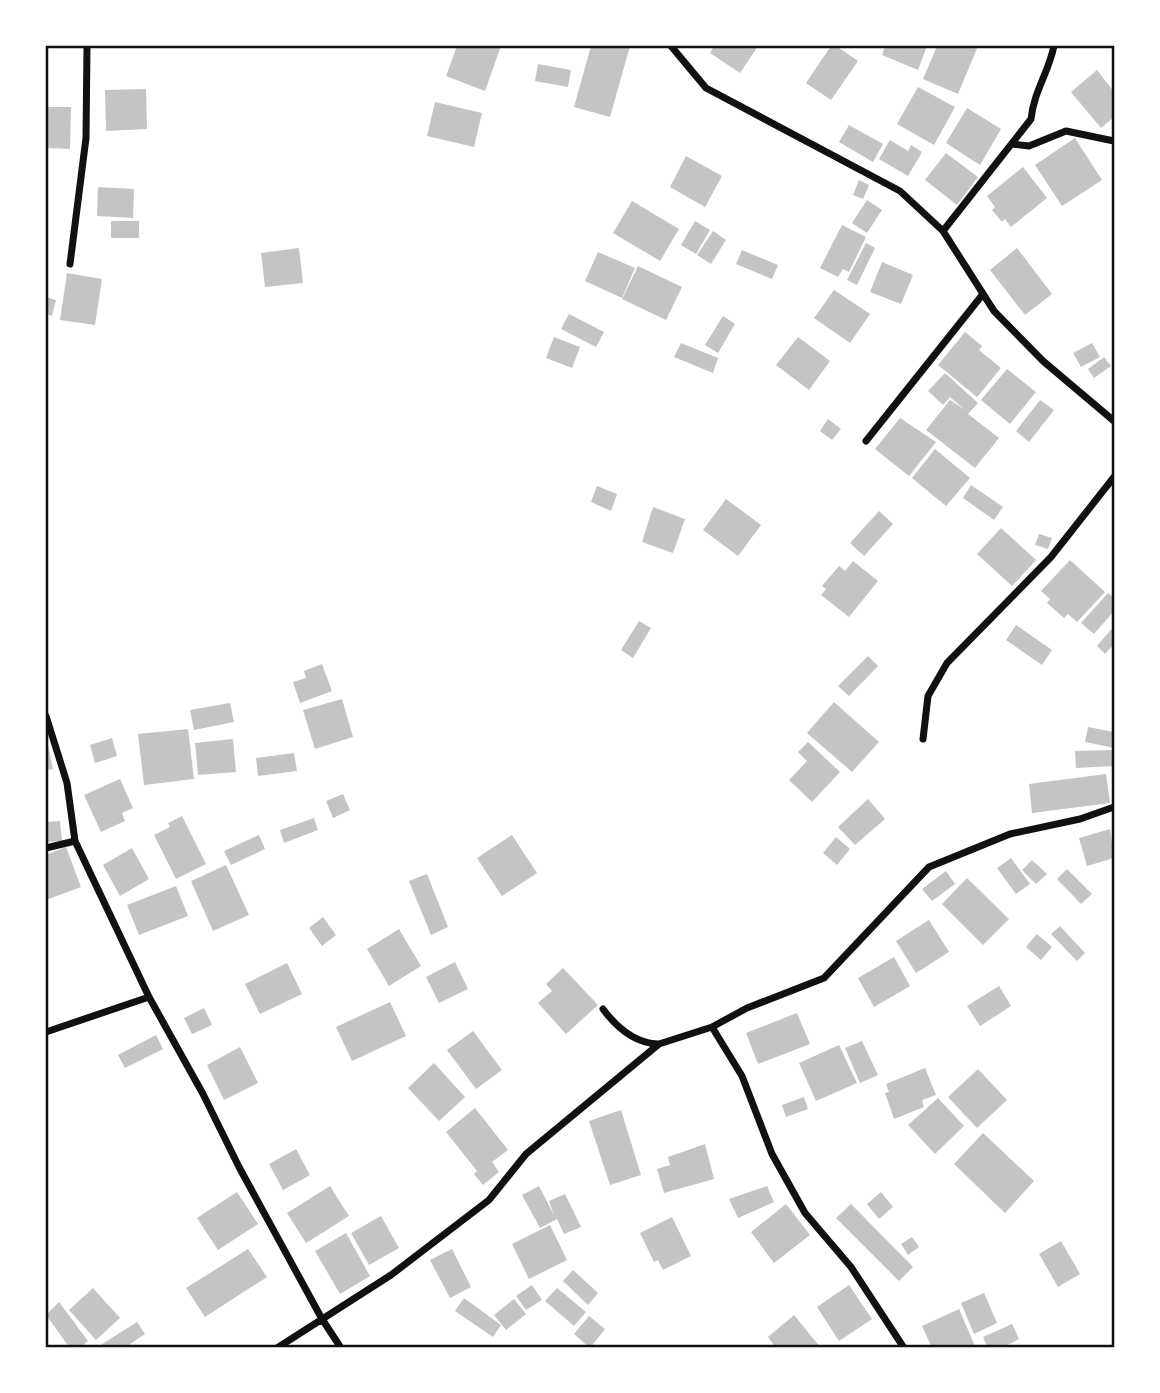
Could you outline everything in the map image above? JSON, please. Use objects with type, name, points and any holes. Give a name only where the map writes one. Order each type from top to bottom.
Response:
[{"type":"street","points":[[70,264],[86,138],[87,46]]},
{"type":"street","points":[[671,46],[706,88],[900,191],[943,231],[994,311],[1043,361],[1115,421]]},
{"type":"street","points":[[943,231],[1031,119],[1033,98],[1049,72],[1054,46]]},
{"type":"street","points":[[1012,144],[1029,146],[1066,131],[1115,141]]},
{"type":"street","points":[[866,440],[984,294]]},
{"type":"street","points":[[923,739],[928,696],[947,663],[1051,557],[1115,477]]},
{"type":"street","points":[[46,716],[67,783],[75,841],[149,997],[321,1319],[341,1348]]},
{"type":"street","points":[[603,1009],[629,1036],[644,1044],[659,1044],[712,1027],[747,1008],[824,978],[929,867],[1010,834],[1080,819],[1115,807]]},
{"type":"street","points":[[46,848],[75,841]]},
{"type":"street","points":[[46,1032],[149,997]]},
{"type":"street","points":[[712,1027],[742,1076],[772,1154],[805,1213],[851,1267],[904,1348]]},
{"type":"street","points":[[276,1348],[391,1275],[489,1200],[526,1154],[659,1044]]},
{"type":"building","points":[[457,46],[501,46],[485,91],[446,76]]},
{"type":"building","points":[[591,46],[630,46],[610,117],[574,107]]},
{"type":"building","points":[[714,46],[758,46],[740,73],[710,53]]},
{"type":"building","points":[[831,46],[836,46],[858,61],[831,100],[806,83]]},
{"type":"building","points":[[885,46],[927,46],[918,70],[882,55]]},
{"type":"building","points":[[937,46],[978,46],[958,94],[923,79]]},
{"type":"building","points":[[538,64],[571,70],[568,87],[535,81]]},
{"type":"building","points":[[1097,70],[1114,92],[1114,117],[1101,128],[1071,92]]},
{"type":"building","points":[[918,87],[955,107],[934,145],[897,124]]},
{"type":"building","points":[[146,89],[147,129],[106,131],[105,90]]},
{"type":"building","points":[[435,102],[482,113],[474,147],[427,136]]},
{"type":"building","points":[[46,107],[71,107],[70,149],[46,148]]},
{"type":"building","points":[[967,108],[1001,129],[980,165],[946,143]]},
{"type":"building","points":[[849,125],[883,144],[873,162],[839,142]]},
{"type":"building","points":[[1075,138],[1102,180],[1062,206],[1035,165]]},
{"type":"building","points":[[890,140],[908,151],[911,145],[922,152],[908,176],[879,159]]},
{"type":"building","points":[[946,153],[978,177],[957,205],[925,180]]},
{"type":"building","points":[[686,156],[722,176],[705,207],[670,187]]},
{"type":"building","points":[[1023,167],[1047,198],[1011,227],[1005,219],[1002,222],[992,210],[995,207],[987,196]]},
{"type":"building","points":[[859,180],[869,185],[863,199],[853,195]]},
{"type":"building","points":[[98,187],[134,189],[133,218],[97,216]]},
{"type":"building","points":[[867,200],[882,210],[867,233],[852,223]]},
{"type":"building","points":[[632,201],[679,229],[660,261],[613,233]]},
{"type":"building","points":[[111,221],[139,221],[139,238],[111,238]]},
{"type":"building","points":[[695,221],[710,230],[696,254],[681,245]]},
{"type":"building","points":[[842,225],[866,237],[849,272],[843,269],[838,277],[820,268]]},
{"type":"building","points":[[713,231],[726,240],[711,264],[697,255]]},
{"type":"building","points":[[866,243],[875,248],[857,285],[847,280]]},
{"type":"building","points":[[299,248],[303,283],[265,287],[261,253]]},
{"type":"building","points":[[1017,248],[1052,294],[1025,315],[990,270]]},
{"type":"building","points":[[742,250],[778,265],[772,279],[736,264]]},
{"type":"building","points":[[598,252],[635,268],[622,298],[585,281]]},
{"type":"building","points":[[882,262],[913,275],[901,304],[870,292]]},
{"type":"building","points":[[638,266],[682,287],[666,320],[622,299]]},
{"type":"building","points":[[67,273],[102,279],[95,325],[60,320]]},
{"type":"building","points":[[834,290],[870,314],[850,343],[814,318]]},
{"type":"building","points":[[46,297],[56,300],[52,316],[46,314]]},
{"type":"building","points":[[569,314],[604,332],[596,347],[561,329]]},
{"type":"building","points":[[723,316],[735,324],[718,353],[705,345]]},
{"type":"building","points":[[965,332],[982,346],[979,350],[1001,368],[977,397],[938,365]]},
{"type":"building","points":[[554,337],[580,347],[572,368],[546,358]]},
{"type":"building","points":[[798,337],[830,361],[809,390],[776,365]]},
{"type":"building","points":[[681,343],[718,358],[713,373],[674,357]]},
{"type":"building","points":[[1092,343],[1100,357],[1081,367],[1073,353]]},
{"type":"building","points":[[1104,357],[1111,366],[1094,378],[1088,369]]},
{"type":"building","points":[[1007,369],[1036,392],[1010,424],[981,400]]},
{"type":"building","points":[[945,373],[978,403],[968,414],[999,438],[975,468],[926,430],[950,400],[965,410],[950,397],[943,405],[928,391]]},
{"type":"building","points":[[1040,400],[1054,410],[1029,442],[1016,431]]},
{"type":"building","points":[[900,418],[936,442],[909,476],[875,449]]},
{"type":"building","points":[[828,419],[841,429],[832,440],[820,431]]},
{"type":"building","points":[[935,449],[970,478],[946,506],[912,478]]},
{"type":"building","points":[[971,485],[1003,507],[994,520],[963,498]]},
{"type":"building","points":[[597,486],[617,494],[611,511],[591,502]]},
{"type":"building","points":[[726,499],[761,525],[738,556],[703,530]]},
{"type":"building","points":[[653,507],[685,519],[673,553],[642,542]]},
{"type":"building","points":[[879,511],[893,524],[864,556],[850,543]]},
{"type":"building","points":[[1001,528],[1036,560],[1012,586],[977,554]]},
{"type":"building","points":[[1039,534],[1052,538],[1048,549],[1035,545]]},
{"type":"building","points":[[1070,560],[1105,592],[1077,622],[1068,614],[1064,618],[1047,603],[1050,599],[1041,591]]},
{"type":"building","points":[[853,561],[878,581],[849,617],[821,595],[826,589],[822,586],[839,566],[845,571]]},
{"type":"building","points":[[1108,593],[1114,598],[1114,611],[1094,634],[1081,623]]},
{"type":"building","points":[[639,621],[651,628],[633,658],[621,650]]},
{"type":"building","points":[[1016,625],[1052,650],[1042,665],[1006,640]]},
{"type":"building","points":[[1114,626],[1114,644],[1105,654],[1097,646]]},
{"type":"building","points":[[868,656],[878,666],[849,696],[838,686]]},
{"type":"building","points":[[322,664],[332,691],[300,703],[293,682],[306,678],[304,671]]},
{"type":"building","points":[[342,699],[353,737],[315,749],[303,710]]},
{"type":"building","points":[[834,702],[879,742],[852,772],[807,733]]},
{"type":"building","points":[[230,703],[234,722],[194,730],[190,710]]},
{"type":"building","points":[[1088,727],[1114,732],[1114,748],[1085,742]]},
{"type":"building","points":[[188,729],[194,779],[144,785],[138,734]]},
{"type":"building","points":[[46,735],[53,769],[46,770]]},
{"type":"building","points":[[112,738],[117,756],[95,763],[90,745]]},
{"type":"building","points":[[233,739],[236,772],[198,775],[195,743]]},
{"type":"building","points":[[808,742],[840,772],[812,802],[789,780],[807,761],[798,752]]},
{"type":"building","points":[[1114,750],[1114,766],[1076,768],[1075,751]]},
{"type":"building","points":[[294,753],[297,771],[258,776],[256,758]]},
{"type":"building","points":[[1106,774],[1110,803],[1032,813],[1029,784]]},
{"type":"building","points":[[120,779],[133,808],[122,813],[125,821],[101,832],[84,795]]},
{"type":"building","points":[[343,794],[350,810],[333,818],[326,801]]},
{"type":"building","points":[[868,799],[885,819],[855,845],[838,827]]},
{"type":"building","points":[[182,816],[206,864],[176,879],[154,835],[170,827],[168,823]]},
{"type":"building","points":[[314,818],[318,830],[284,843],[280,830]]},
{"type":"building","points":[[60,821],[62,841],[46,842],[46,822]]},
{"type":"building","points":[[1110,829],[1114,858],[1087,866],[1079,838]]},
{"type":"building","points":[[259,835],[265,849],[231,865],[224,851]]},
{"type":"building","points":[[512,835],[537,873],[502,896],[477,858]]},
{"type":"building","points":[[836,837],[850,849],[837,865],[823,853]]},
{"type":"building","points":[[66,847],[81,887],[46,900],[46,855]]},
{"type":"building","points":[[132,848],[149,879],[120,896],[103,865]]},
{"type":"building","points":[[1011,858],[1030,884],[1016,894],[997,868]]},
{"type":"building","points":[[1032,860],[1047,874],[1036,884],[1022,870]]},
{"type":"building","points":[[226,865],[249,915],[213,931],[191,881]]},
{"type":"building","points":[[1067,869],[1092,894],[1081,904],[1057,879]]},
{"type":"building","points":[[946,871],[955,884],[932,901],[922,889]]},
{"type":"building","points":[[427,874],[448,927],[431,935],[409,881]]},
{"type":"building","points":[[967,878],[1009,919],[983,945],[942,904]]},
{"type":"building","points":[[176,886],[188,916],[139,935],[127,905]]},
{"type":"building","points":[[323,917],[336,935],[322,946],[309,928]]},
{"type":"building","points":[[929,920],[949,952],[916,973],[896,941]]},
{"type":"building","points":[[1060,926],[1085,953],[1077,961],[1051,934]]},
{"type":"building","points":[[399,929],[421,966],[389,986],[367,949]]},
{"type":"building","points":[[1037,934],[1052,947],[1041,960],[1026,947]]},
{"type":"building","points":[[894,957],[910,986],[874,1007],[858,978]]},
{"type":"building","points":[[455,962],[468,989],[439,1003],[426,977]]},
{"type":"building","points":[[287,963],[302,994],[260,1014],[245,984]]},
{"type":"building","points":[[563,968],[598,1005],[566,1034],[538,1003],[552,991],[546,984]]},
{"type":"building","points":[[999,986],[1011,1006],[980,1026],[967,1006]]},
{"type":"building","points":[[390,1002],[406,1036],[352,1061],[336,1027]]},
{"type":"building","points":[[204,1008],[212,1025],[192,1034],[184,1018]]},
{"type":"building","points":[[797,1013],[810,1044],[758,1064],[746,1033]]},
{"type":"building","points":[[473,1031],[502,1070],[476,1089],[447,1050]]},
{"type":"building","points":[[156,1035],[163,1049],[125,1068],[118,1055]]},
{"type":"building","points":[[862,1041],[878,1075],[860,1083],[845,1048]]},
{"type":"building","points":[[839,1045],[857,1083],[816,1101],[799,1063]]},
{"type":"building","points":[[240,1047],[258,1083],[224,1100],[207,1065]]},
{"type":"building","points":[[434,1063],[465,1097],[439,1121],[408,1088]]},
{"type":"building","points":[[925,1068],[936,1095],[922,1100],[924,1107],[894,1119],[885,1093],[889,1092],[886,1084]]},
{"type":"building","points":[[978,1069],[1007,1100],[977,1128],[948,1097]]},
{"type":"building","points":[[804,1097],[808,1109],[786,1117],[782,1105]]},
{"type":"building","points":[[938,1098],[964,1126],[935,1154],[908,1125]]},
{"type":"building","points":[[475,1108],[508,1150],[492,1162],[499,1172],[483,1185],[474,1174],[477,1171],[446,1132]]},
{"type":"building","points":[[621,1110],[641,1175],[610,1185],[589,1121]]},
{"type":"building","points":[[983,1133],[1034,1181],[1005,1213],[954,1164]]},
{"type":"building","points":[[705,1144],[714,1179],[664,1193],[657,1169],[670,1165],[668,1157]]},
{"type":"building","points":[[296,1149],[310,1175],[283,1190],[269,1164]]},
{"type":"building","points":[[330,1186],[349,1216],[306,1243],[287,1213]]},
{"type":"building","points":[[539,1186],[554,1215],[549,1201],[565,1194],[581,1227],[564,1234],[557,1219],[540,1228],[522,1195]]},
{"type":"building","points":[[767,1186],[774,1202],[738,1218],[729,1199]]},
{"type":"building","points":[[237,1192],[258,1224],[218,1250],[197,1218]]},
{"type":"building","points":[[881,1192],[893,1207],[879,1219],[867,1204]]},
{"type":"building","points":[[786,1204],[810,1235],[774,1263],[751,1232]]},
{"type":"building","points":[[851,1204],[913,1267],[899,1281],[836,1218]]},
{"type":"building","points":[[381,1216],[399,1248],[369,1265],[351,1233]]},
{"type":"building","points":[[672,1217],[691,1256],[663,1270],[658,1260],[654,1262],[640,1233]]},
{"type":"building","points":[[550,1225],[567,1260],[529,1279],[512,1244]]},
{"type":"building","points":[[346,1233],[370,1276],[340,1294],[315,1251]]},
{"type":"building","points":[[912,1237],[919,1247],[908,1255],[901,1244]]},
{"type":"building","points":[[1061,1241],[1080,1274],[1058,1287],[1039,1254]]},
{"type":"building","points":[[248,1249],[267,1277],[205,1317],[186,1288]]},
{"type":"building","points":[[452,1249],[471,1287],[450,1298],[430,1260]]},
{"type":"building","points":[[573,1270],[598,1293],[588,1305],[563,1281]]},
{"type":"building","points":[[532,1285],[542,1300],[526,1310],[516,1296]]},
{"type":"building","points":[[849,1285],[872,1319],[839,1341],[817,1307]]},
{"type":"building","points":[[93,1288],[120,1318],[96,1340],[69,1310]]},
{"type":"building","points":[[557,1288],[586,1312],[574,1326],[545,1301]]},
{"type":"building","points":[[984,1293],[997,1323],[974,1334],[961,1303]]},
{"type":"building","points":[[464,1298],[501,1325],[493,1337],[455,1311]]},
{"type":"building","points":[[514,1299],[526,1314],[506,1330],[494,1315]]},
{"type":"building","points":[[59,1302],[88,1341],[79,1348],[70,1348],[46,1315]]},
{"type":"building","points":[[959,1309],[975,1346],[932,1348],[922,1326]]},
{"type":"building","points":[[794,1315],[821,1348],[776,1348],[768,1337]]},
{"type":"building","points":[[589,1316],[605,1329],[590,1348],[574,1334]]},
{"type":"building","points":[[137,1322],[145,1334],[124,1348],[104,1348],[102,1344]]},
{"type":"building","points":[[1012,1324],[1019,1339],[1002,1348],[988,1348],[983,1337]]}]
